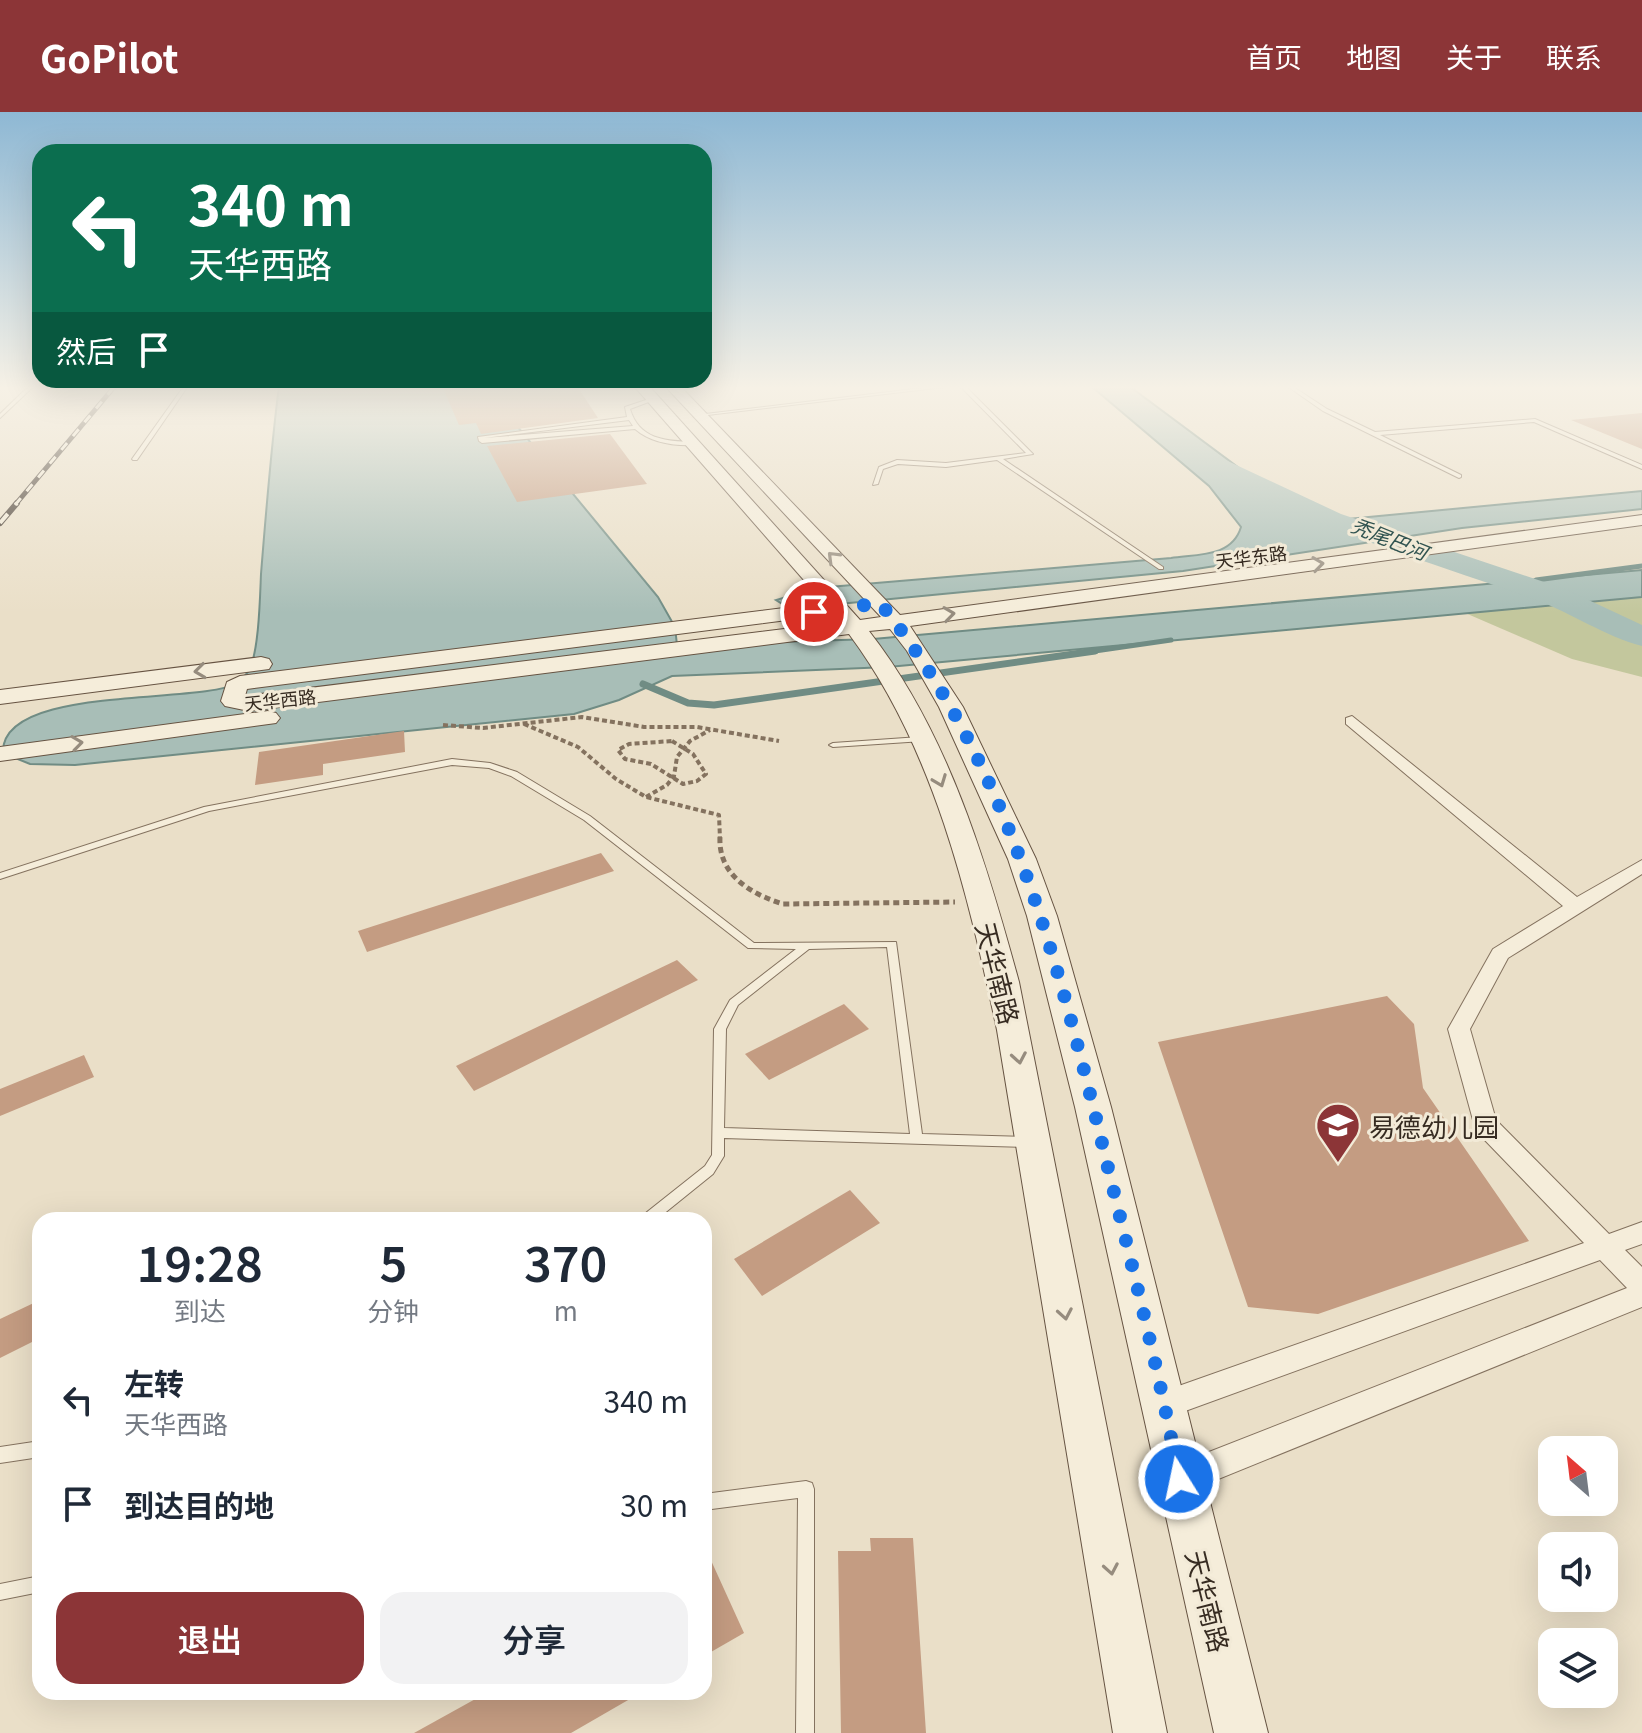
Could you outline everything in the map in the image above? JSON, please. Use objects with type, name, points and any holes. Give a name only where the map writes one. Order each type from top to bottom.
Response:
[{"type":"main road","points":[[708,462],[803,571],[867,615]]},
{"type":"main road","points":[[738,462],[867,615]]},
{"type":"main road","name":"天华东路","points":[[867,615],[1161,568],[1642,506]]},
{"type":"main road","name":"天华东路","points":[[867,615],[1363,558],[1642,520]]},
{"type":"main road","name":"天华西路","points":[[867,615],[249,704],[233,701],[235,687],[240,683],[867,615]]},
{"type":"main road","name":"天华西路","points":[[0,697],[612,623],[867,615]]},
{"type":"main road","name":"天华西路","points":[[0,754],[803,643],[867,615]]},
{"type":"main road","name":"天华南路","points":[[867,615],[917,649],[951,707],[1022,859],[1042,916],[1166,1404],[1179,1479],[1241,1733]]},
{"type":"main road","name":"天华南路","points":[[867,615],[877,657],[913,725],[957,824],[1002,972],[1140,1733]]},
{"type":"street","points":[[1352,721],[1578,908]]},
{"type":"street","points":[[1642,866],[1500,954],[1459,1029],[1485,1124],[1642,1285]]},
{"type":"street","points":[[1166,1404],[1603,1244],[1642,1233]]},
{"type":"street","points":[[1179,1479],[1642,1294]]},
{"type":"lane","points":[[875,484],[881,468],[897,462],[946,465],[976,462]]},
{"type":"lane","points":[[1003,462],[1161,568]]},
{"type":"lane","points":[[1430,462],[1459,476]]},
{"type":"lane","points":[[833,745],[913,725]]},
{"type":"lane","points":[[0,876],[207,809],[419,768],[470,762],[514,774],[587,818],[752,946],[892,944],[917,1139]]},
{"type":"lane","points":[[657,1212],[709,1170],[718,1156],[720,1029],[734,1003],[806,946]]},
{"type":"lane","points":[[720,1133],[1034,1142]]},
{"type":"lane","points":[[0,1455],[32,1450]]},
{"type":"lane","points":[[712,1501],[806,1489],[805,1733]]},
{"type":"lane","points":[[0,1592],[32,1586]]},
{"type":"path","points":[[443,725],[468,728],[582,717],[644,727],[710,729],[779,741]]},
{"type":"path","points":[[524,724],[578,747],[616,779],[646,797],[719,815],[722,823],[719,848],[724,861],[747,889],[775,904],[795,907],[981,902]]},
{"type":"path","points":[[646,797],[670,781],[677,757],[686,746],[710,729]]},
{"type":"path","points":[[672,741],[686,746],[706,774],[692,783],[670,781],[652,764],[625,759],[618,750],[672,741]]},
{"type":"green space","points":[[1601,585],[1642,598],[1642,677],[1572,659],[1456,609]]},
{"type":"water","points":[[271,462],[546,462],[658,597],[675,627],[677,645],[873,639],[1642,570],[1642,597],[888,667],[672,676],[619,700],[574,714],[75,765],[30,764],[3,753],[11,731],[33,716],[66,706],[185,694],[237,683],[252,662],[257,638]]},
{"type":"water","points":[[1180,462],[1231,462],[1278,497],[1305,512],[1337,520],[1642,491],[1642,509],[1462,528],[1183,571],[818,606],[784,605],[776,600],[817,588],[1213,552],[1230,544],[1241,527],[1209,486]]},
{"type":"building","points":[[495,462],[630,462],[647,484],[517,502]]},
{"type":"building","points":[[404,731],[405,752],[323,764],[323,775],[255,785],[259,752]]},
{"type":"building","points":[[601,853],[614,871],[367,952],[358,931]]},
{"type":"building","points":[[677,960],[698,980],[474,1091],[456,1066]]},
{"type":"building","name":"易德幼儿园","points":[[1387,996],[1414,1024],[1423,1088],[1529,1241],[1318,1314],[1248,1307],[1158,1042]]},
{"type":"building","points":[[844,1004],[869,1029],[769,1080],[745,1054]]},
{"type":"building","points":[[84,1055],[94,1077],[0,1116],[0,1089]]},
{"type":"building","points":[[850,1190],[880,1223],[762,1296],[734,1259]]},
{"type":"building","points":[[32,1304],[32,1342],[0,1358],[0,1319]]},
{"type":"building","points":[[870,1538],[913,1538],[926,1733],[841,1733],[838,1551],[871,1551]]},
{"type":"building","points":[[712,1563],[744,1633],[712,1651]]},
{"type":"building","points":[[474,1700],[628,1700],[571,1733],[414,1733]]},
{"type":"waterway","name":"秃尾巴河","points":[[1217,463],[1252,484],[1332,520],[1554,596],[1642,636]]},
{"type":"waterway","points":[[1536,580],[1642,566]]},
{"type":"waterway","points":[[1087,652],[1171,640]]},
{"type":"waterway","points":[[1087,652],[1095,651]]},
{"type":"waterway","points":[[643,684],[688,703],[714,705],[1087,652]]},
{"type":"waterway","points":[[1081,653],[1087,652]]},
{"type":"railway","points":[[15,505],[51,462]]},
{"type":"railway","points":[[0,523],[17,503]]},
{"type":"place","name":"易德幼儿园","points":[[1338,1164]]},
{"type":"route","points":[[814,612],[880,603],[917,649],[951,707],[1022,859],[1042,916],[1093,1107],[1166,1404],[1179,1479]]}]
